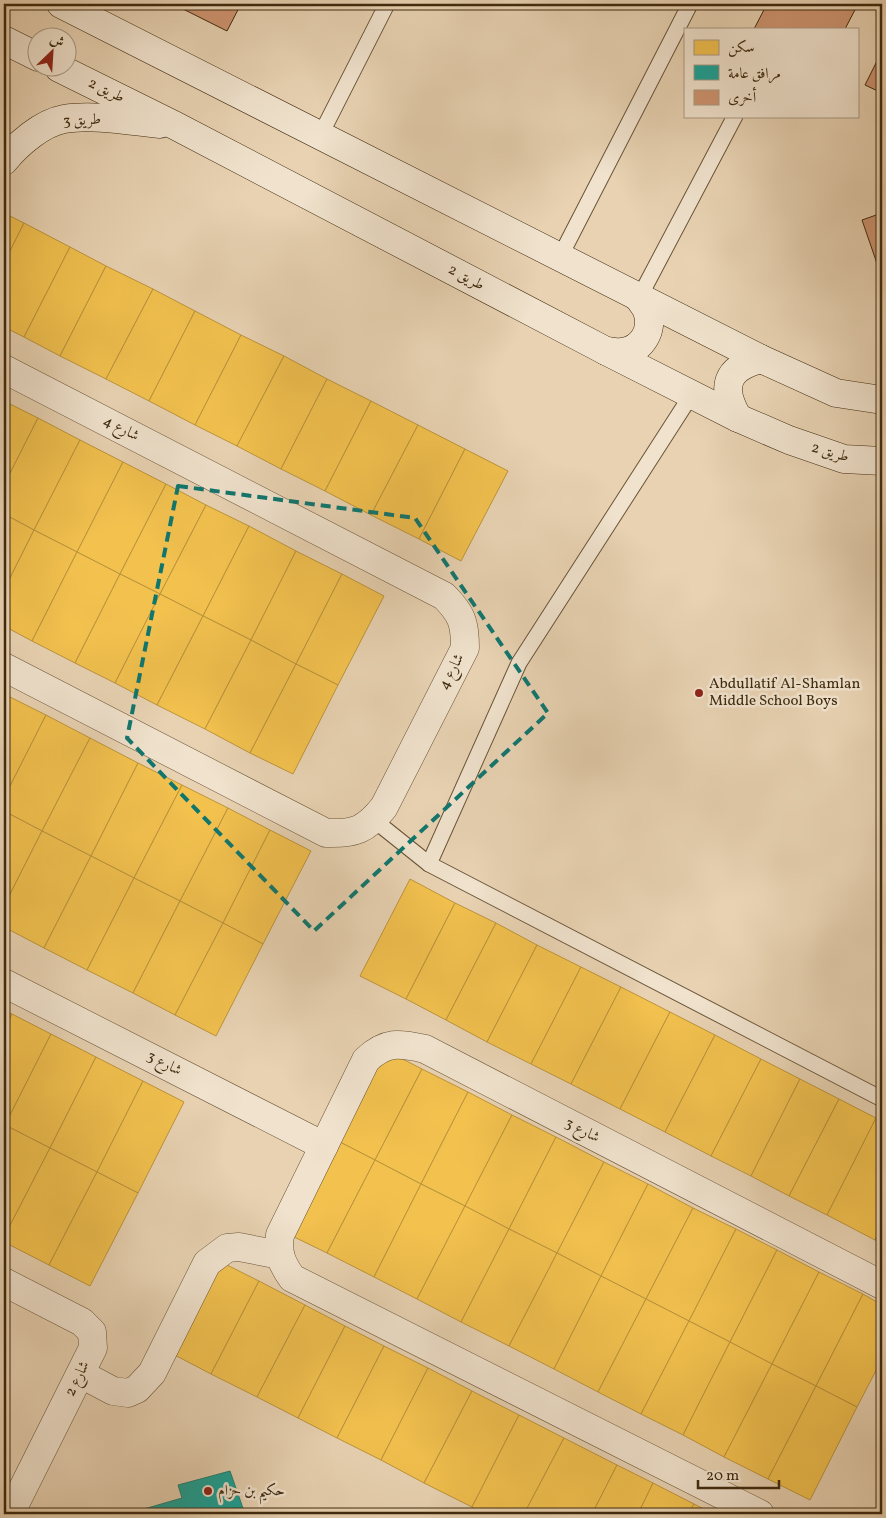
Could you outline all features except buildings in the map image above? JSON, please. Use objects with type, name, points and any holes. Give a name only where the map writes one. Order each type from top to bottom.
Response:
[{"type":"street","points":[[61,4],[761,359],[836,393],[882,400]]},
{"type":"street","points":[[4,40],[28,52]]},
{"type":"street","name":"طريق 2","points":[[78,77],[174,125],[738,418],[789,440],[844,460],[882,461]]},
{"type":"street","name":"طريق 3","points":[[4,160],[34,132],[62,119],[88,118],[174,125]]},
{"type":"street","points":[[606,351],[622,352],[635,349],[646,338],[650,324],[647,311],[639,298]]},
{"type":"street","points":[[738,418],[730,404],[728,390],[730,378],[739,367],[761,359]]},
{"type":"street","name":"شارع 4","points":[[4,369],[444,596],[461,616],[465,629],[465,648],[384,807],[374,820],[359,830],[341,833],[326,833],[4,667]]},
{"type":"street","name":"شارع 3","points":[[4,983],[324,1146]]},
{"type":"street","name":"شارع 3","points":[[280,1255],[278,1247],[280,1235],[366,1060],[374,1052],[385,1046],[398,1044],[425,1049],[882,1285]]},
{"type":"street","points":[[81,1374],[113,1391],[128,1393],[137,1389],[152,1374],[207,1263],[228,1248],[239,1246],[280,1255],[284,1266],[292,1278],[760,1514]]},
{"type":"street","name":"شارع 2","points":[[4,1282],[82,1322],[92,1332],[93,1348],[10,1514]]},
{"type":"lane","points":[[320,134],[387,4]]},
{"type":"lane","points":[[560,257],[690,4]]},
{"type":"lane","points":[[639,298],[734,118]]},
{"type":"lane","points":[[429,864],[519,663],[692,394]]},
{"type":"lane","points":[[374,820],[429,864],[882,1099]]},
{"type":"highlighted area","points":[[178,486],[415,518],[548,713],[314,931],[127,738]]},
{"type":"place","name":"Abdullatif Al-Shamlan Middle School Boys","points":[[699,693]]},
{"type":"place","name":"حكيم بن حزام","points":[[208,1491]]}]
